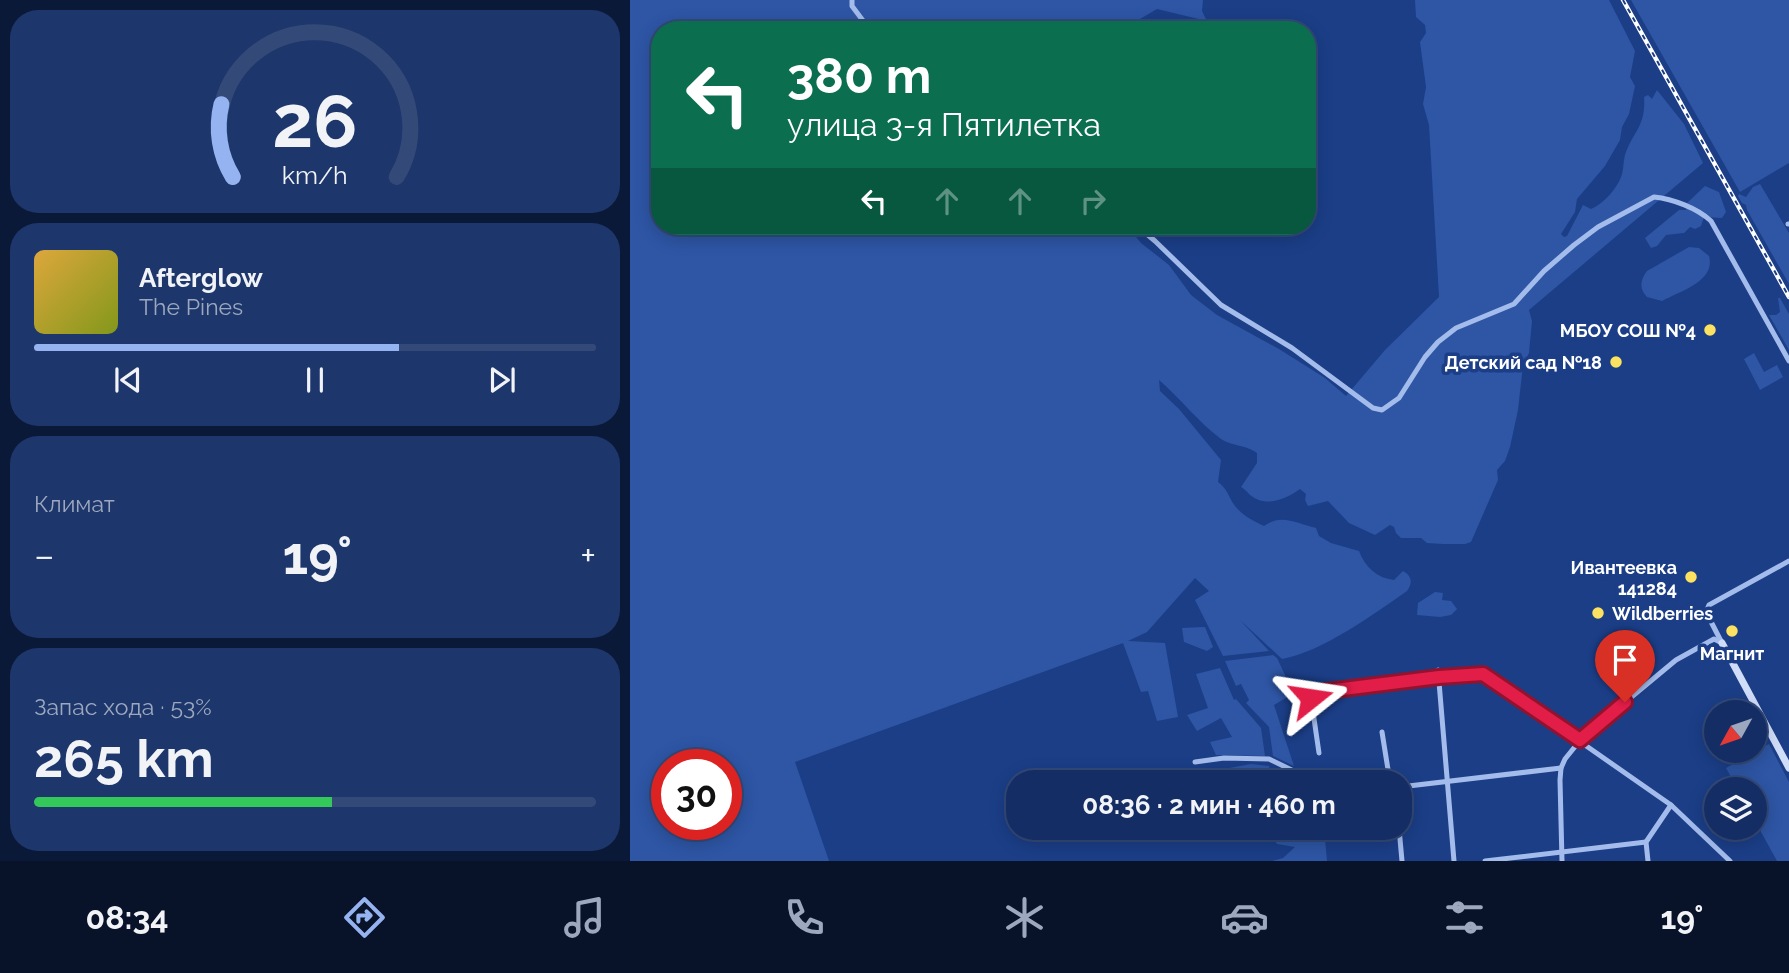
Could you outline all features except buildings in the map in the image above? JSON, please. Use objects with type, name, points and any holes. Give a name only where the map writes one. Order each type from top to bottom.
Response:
[{"type":"street","points":[[852,0],[852,6],[863,21]]},
{"type":"street","points":[[1148,235],[1221,305],[1292,348],[1373,408],[1382,410],[1399,398],[1425,356],[1438,342],[1456,328],[1514,304],[1544,271],[1598,227],[1654,197],[1703,214],[1711,221],[1789,361]]},
{"type":"street","points":[[1789,561],[1709,605],[1706,612],[1789,768]]},
{"type":"street","points":[[1562,861],[1561,768],[1580,740],[1684,654],[1714,639],[1722,643]]},
{"type":"street","points":[[1439,674],[1454,861]]},
{"type":"street","points":[[1319,753],[1311,698],[1314,694],[1439,674],[1487,676],[1671,805],[1730,861]]},
{"type":"street","points":[[1382,732],[1388,770]]},
{"type":"street","points":[[1195,762],[1224,758],[1269,759],[1292,770]]},
{"type":"street","points":[[1412,785],[1561,768]]},
{"type":"street","points":[[1648,861],[1646,842],[1671,805]]},
{"type":"street","points":[[1400,840],[1402,861]]},
{"type":"street","points":[[1485,861],[1646,842]]},
{"type":"shaded area","points":[[630,0],[1203,0],[1202,11],[1207,21],[1157,9],[1138,21],[651,21],[651,235],[1134,235],[1169,265],[1191,295],[1217,315],[1279,349],[1325,378],[1346,396],[1385,350],[1439,297],[1429,125],[1423,104],[1426,87],[1420,42],[1426,33],[1425,25],[1416,17],[1415,0],[1609,0],[1635,51],[1630,77],[1635,86],[1620,140],[1605,166],[1577,199],[1575,212],[1561,234],[1567,236],[1583,205],[1591,209],[1596,207],[1616,187],[1628,147],[1641,122],[1644,97],[1648,95],[1652,99],[1657,90],[1684,124],[1703,163],[1529,310],[1532,321],[1529,353],[1523,365],[1518,410],[1510,447],[1505,461],[1497,470],[1498,480],[1471,542],[1443,544],[1427,543],[1421,538],[1401,538],[1390,525],[1375,535],[1349,523],[1328,501],[1308,506],[1306,494],[1300,489],[1276,501],[1256,499],[1241,487],[1257,463],[1257,453],[1221,439],[1159,380],[1160,391],[1179,409],[1221,460],[1218,482],[1241,512],[1264,526],[1283,520],[1316,528],[1319,536],[1331,543],[1359,551],[1368,567],[1382,577],[1394,580],[1403,571],[1406,573],[1411,580],[1407,591],[1363,621],[1314,649],[1282,659],[1240,620],[1269,651],[1223,656],[1195,600],[1209,591],[1195,578],[1147,632],[1128,641],[1165,643],[1178,717],[1157,721],[1148,691],[1141,692],[1123,643],[795,762],[829,861],[630,861]]},
{"type":"shaded area","points":[[1631,0],[1789,0],[1789,163],[1740,192]]},
{"type":"shaded area","points":[[1760,184],[1789,233],[1789,284],[1746,205],[1738,196],[1739,194],[1746,197],[1753,187]]},
{"type":"shaded area","points":[[1705,186],[1719,192],[1726,212],[1722,218],[1704,217],[1701,226],[1695,229],[1690,227],[1684,233],[1666,235],[1657,246],[1651,248],[1645,238],[1679,210],[1686,210],[1687,203]]},
{"type":"shaded area","points":[[1689,247],[1699,248],[1709,256],[1710,265],[1702,279],[1662,301],[1647,297],[1641,284],[1647,271]]},
{"type":"shaded area","points":[[1778,298],[1789,314],[1789,350],[1769,315],[1780,312]]},
{"type":"shaded area","points":[[1754,353],[1764,372],[1777,365],[1783,377],[1760,390],[1744,359]]},
{"type":"shaded area","points":[[1435,592],[1443,593],[1442,600],[1451,601],[1457,609],[1451,615],[1440,617],[1417,615],[1418,603]]},
{"type":"shaded area","points":[[1205,627],[1213,647],[1207,651],[1184,642],[1182,628]]},
{"type":"shaded area","points":[[1273,655],[1286,677],[1281,681],[1289,696],[1274,705],[1294,766],[1273,756],[1269,727],[1246,703],[1249,700],[1241,684],[1236,686],[1225,661]]},
{"type":"shaded area","points":[[1220,668],[1234,700],[1236,699],[1261,728],[1265,756],[1216,755],[1210,742],[1232,737],[1221,718],[1197,731],[1187,715],[1208,708],[1196,674]]},
{"type":"shaded area","points":[[1769,744],[1789,782],[1789,861],[1777,861],[1765,840],[1767,777],[1731,777],[1726,768],[1735,763],[1768,763]]},
{"type":"shaded area","points":[[1251,764],[1269,766],[1270,770],[1218,770]]},
{"type":"shaded area","points":[[1274,840],[1325,840],[1327,861],[1272,861],[1283,858],[1295,847],[1277,844]]},
{"type":"railway","points":[[1623,0],[1789,297]]},
{"type":"place","name":"МБОУ СОШ №4","points":[[1710,330]]},
{"type":"place","name":"Детский сад №18","points":[[1616,362]]},
{"type":"place","name":"Ивантеевка 141284","points":[[1691,577]]},
{"type":"place","name":"Wildberries","points":[[1598,613]]},
{"type":"place","name":"Магнит","points":[[1732,631]]},
{"type":"route","points":[[1311,698],[1319,692],[1483,674],[1580,740],[1625,702]]}]
